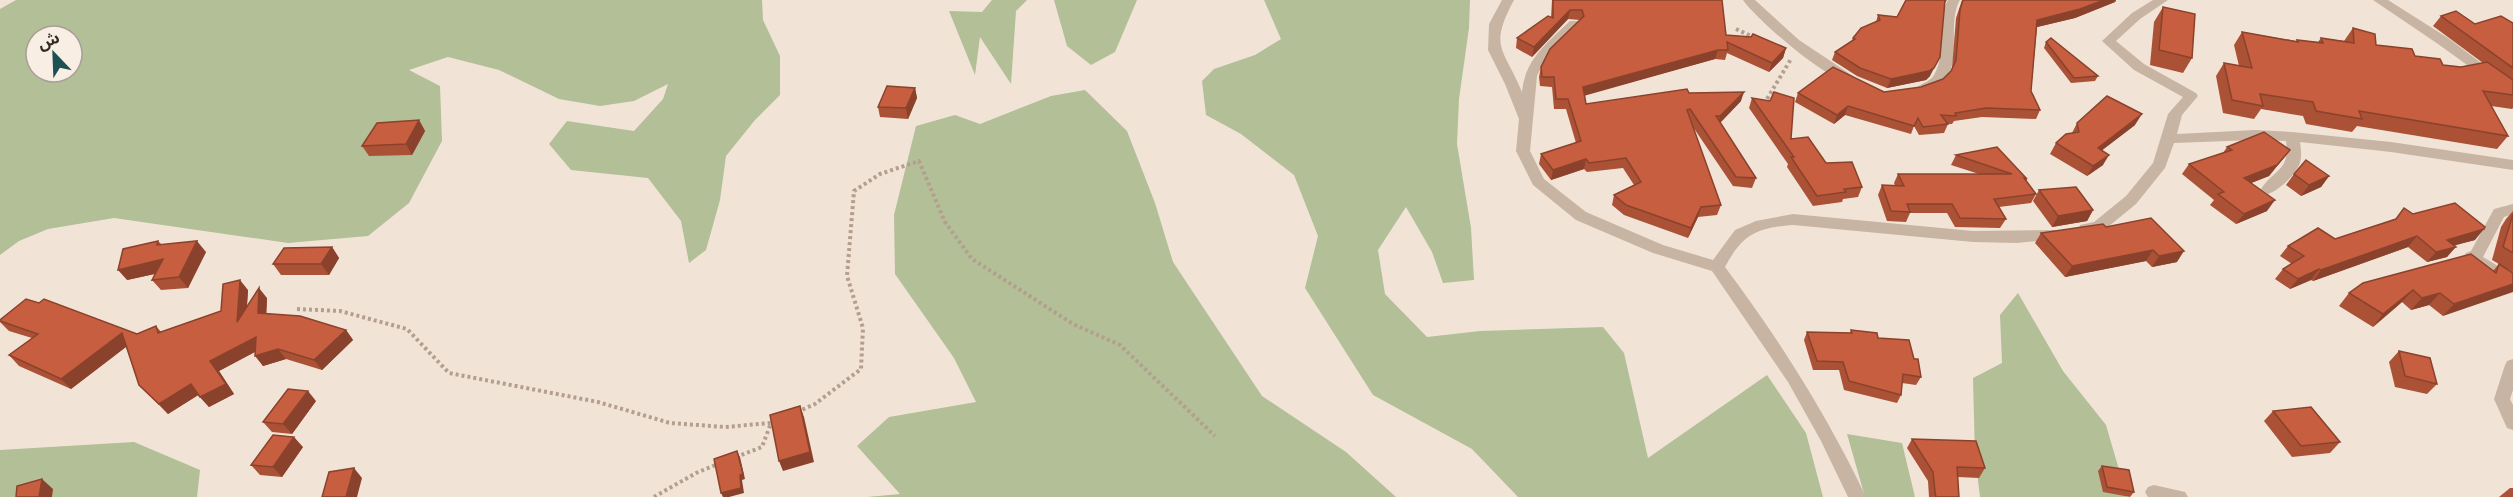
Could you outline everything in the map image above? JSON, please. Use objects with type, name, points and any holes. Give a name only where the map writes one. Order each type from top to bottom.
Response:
[{"type":"street","points":[[1508,0],[1496,24],[1494,50],[1512,84],[1526,119]]},
{"type":"street","points":[[1749,0],[1773,24],[1822,62],[1862,86]]},
{"type":"street","points":[[1913,91],[1938,81],[1946,62],[1947,22],[1950,4],[1954,0]]},
{"type":"street","points":[[1717,267],[1739,234],[1774,220],[1815,220],[1968,236],[2044,236],[2098,227],[2131,200],[2160,165],[2175,114],[2191,96],[2139,67],[2108,41],[2136,16],[2162,0]]},
{"type":"street","points":[[2379,0],[2443,41],[2513,94]]},
{"type":"street","points":[[1574,24],[1541,55],[1530,76],[1523,152],[1538,182],[1581,216],[1658,249],[1717,267],[1756,319],[1801,389],[1836,450],[1857,497]]},
{"type":"street","points":[[2169,139],[2255,135],[2292,137],[2391,147],[2513,165]]},
{"type":"street","points":[[2268,189],[2290,169],[2296,159],[2292,137]]},
{"type":"street","points":[[2513,209],[2499,213],[2477,255],[2470,257],[2508,281],[2513,281]]},
{"type":"street","points":[[2513,365],[2502,399],[2513,423]]},
{"type":"street","points":[[2154,492],[2179,497]]},
{"type":"path","points":[[1736,29],[1765,43]]},
{"type":"path","points":[[1762,107],[1793,56]]},
{"type":"path","points":[[788,415],[815,404],[861,369],[863,328],[847,276],[854,191],[880,174],[919,161],[945,222],[972,259],[1013,283],[1073,324],[1120,345],[1215,436]]},
{"type":"path","points":[[297,309],[340,311],[407,329],[449,373],[598,402],[670,423],[725,427],[771,423],[780,419]]},
{"type":"path","points":[[654,497],[696,472],[762,447],[771,423]]},
{"type":"green space","points":[[16,0],[762,0],[763,20],[780,56],[780,95],[755,120],[726,156],[720,200],[706,250],[689,263],[681,221],[648,178],[571,170],[549,144],[567,121],[634,131],[663,99],[668,84],[634,101],[600,106],[559,99],[499,70],[448,57],[409,70],[440,86],[442,141],[409,203],[368,236],[288,243],[114,218],[48,229],[19,241],[0,255],[0,9]]},
{"type":"green space","points":[[992,0],[1027,0],[1016,11],[1011,84],[980,37],[975,75],[949,11],[982,12]]},
{"type":"green space","points":[[1054,0],[1137,0],[1115,52],[1091,65],[1067,46]]},
{"type":"green space","points":[[1264,0],[1470,0],[1469,28],[1459,99],[1457,144],[1471,228],[1474,280],[1443,283],[1432,252],[1406,207],[1378,250],[1385,294],[1427,337],[1480,331],[1603,327],[1624,353],[1648,458],[1767,375],[1806,433],[1823,497],[1518,497],[1472,449],[1373,395],[1305,288],[1318,236],[1294,175],[1241,134],[1206,115],[1202,81],[1214,69],[1255,55],[1281,39]]},
{"type":"green space","points":[[1085,90],[1127,131],[1155,203],[1173,262],[1262,396],[1346,452],[1396,497],[867,497],[900,494],[857,446],[889,417],[976,402],[954,358],[895,274],[894,215],[916,126],[955,115],[980,124],[1051,96]]},
{"type":"green space","points":[[2018,293],[2063,371],[2106,425],[2127,497],[1980,497],[1975,455],[1973,378],[2002,363],[2000,315]]},
{"type":"green space","points":[[1847,434],[1902,443],[1915,497],[1865,497]]},
{"type":"green space","points":[[134,442],[200,470],[197,497],[0,497],[0,450]]},
{"type":"building","points":[[1553,0],[1722,0],[1726,35],[1751,37],[1753,34],[1786,48],[1772,63],[1727,42],[1728,50],[1718,50],[1583,87],[1586,104],[1687,89],[1689,93],[1744,92],[1720,116],[1716,116],[1756,178],[1736,177],[1690,109],[1687,110],[1721,205],[1701,207],[1691,228],[1626,205],[1614,195],[1641,182],[1626,158],[1589,163],[1586,159],[1553,170],[1541,154],[1581,141],[1568,99],[1556,99],[1554,77],[1542,77],[1541,67],[1550,49],[1584,16],[1582,10],[1570,10],[1534,47],[1517,38],[1548,16],[1553,18]]},
{"type":"building","points":[[1906,0],[1945,0],[1940,57],[1934,68],[1891,79],[1860,68],[1835,52],[1855,39],[1853,38],[1861,28],[1880,20],[1878,15],[1897,17]]},
{"type":"building","points":[[1963,0],[2104,0],[2037,20],[2031,91],[2040,110],[1986,108],[1955,113],[1956,116],[1941,115],[1948,124],[1923,127],[1918,118],[1914,126],[1848,106],[1837,115],[1798,93],[1833,67],[1884,92],[1921,87],[1943,79],[1951,71],[1956,60],[1960,10]]},
{"type":"building","points":[[2163,7],[2195,14],[2192,58],[2159,50]]},
{"type":"building","points":[[2456,11],[2475,24],[2501,16],[2513,23],[2513,68],[2441,16]]},
{"type":"building","points":[[2353,28],[2375,34],[2376,45],[2412,49],[2415,56],[2440,59],[2443,65],[2461,67],[2487,62],[2513,80],[2513,95],[2483,91],[2508,136],[2359,111],[2362,119],[2316,111],[2313,102],[2260,94],[2263,106],[2232,100],[2224,63],[2252,68],[2242,32],[2298,42],[2297,40],[2323,43],[2321,38],[2354,43]]},
{"type":"building","points":[[2051,38],[2098,76],[2074,78],[2046,42]]},
{"type":"building","points":[[887,86],[915,88],[906,108],[878,107]]},
{"type":"building","points":[[1774,92],[1794,98],[1791,139],[1808,137],[1826,163],[1852,162],[1862,187],[1817,196],[1791,157],[1794,157],[1752,98],[1770,101]]},
{"type":"building","points":[[2107,96],[2142,114],[2098,148],[2109,155],[2093,166],[2056,143],[2066,134],[2079,132],[2077,123]]},
{"type":"building","points":[[419,120],[406,144],[362,146],[377,123]]},
{"type":"building","points":[[2264,132],[2290,150],[2277,165],[2244,178],[2275,200],[2244,214],[2218,194],[2224,192],[2189,164],[2232,150],[2227,147]]},
{"type":"building","points":[[1997,147],[2027,179],[2024,178],[2036,194],[1994,199],[2006,219],[1960,218],[1952,204],[1907,204],[1910,212],[1891,211],[1882,185],[1904,186],[1898,174],[2012,174],[1956,155]]},
{"type":"building","points":[[2306,160],[2329,176],[2309,185],[2294,174]]},
{"type":"building","points":[[2076,187],[2093,210],[2058,216],[2039,190]]},
{"type":"building","points":[[2455,203],[2485,227],[2447,240],[2456,247],[2436,252],[2417,236],[2319,269],[2298,279],[2283,269],[2304,256],[2288,246],[2318,228],[2335,239],[2396,219],[2404,208],[2413,214]]},
{"type":"building","points":[[2513,214],[2513,253],[2503,247]]},
{"type":"building","points":[[2151,218],[2184,251],[2159,256],[2153,250],[2072,266],[2041,233],[2103,224],[2106,227]]},
{"type":"building","points":[[158,241],[157,245],[197,241],[179,277],[152,280],[163,259],[118,270],[123,249]]},
{"type":"building","points":[[332,247],[321,264],[273,264],[284,248]]},
{"type":"building","points":[[2471,254],[2496,273],[2499,264],[2513,273],[2513,284],[2454,304],[2440,293],[2422,298],[2413,290],[2383,314],[2349,293],[2363,283]]},
{"type":"building","points":[[240,280],[237,322],[259,288],[258,313],[300,316],[346,330],[314,360],[278,349],[255,356],[256,337],[210,361],[226,384],[200,397],[191,384],[159,404],[139,385],[122,333],[61,379],[9,355],[38,334],[0,321],[26,299],[39,303],[44,299],[137,334],[156,326],[158,333],[221,311],[223,284]]},
{"type":"building","points":[[1851,330],[1877,333],[1878,338],[1909,340],[1914,359],[1918,359],[1921,377],[1903,374],[1901,395],[1849,381],[1843,362],[1817,361],[1807,332],[1852,333]]},
{"type":"building","points":[[2399,351],[2430,358],[2437,384],[2405,376]]},
{"type":"building","points":[[288,389],[308,391],[283,424],[263,422]]},
{"type":"building","points":[[800,406],[810,452],[779,461],[770,415]]},
{"type":"building","points":[[2311,407],[2340,442],[2301,446],[2273,411]]},
{"type":"building","points":[[273,435],[294,437],[273,467],[251,465]]},
{"type":"building","points":[[1912,439],[1976,441],[1985,468],[1957,467],[1959,497],[1936,497],[1933,472]]},
{"type":"building","points":[[737,451],[743,474],[740,475],[741,488],[721,493],[714,459]]},
{"type":"building","points":[[2102,466],[2129,470],[2134,492],[2107,487]]},
{"type":"building","points":[[354,468],[346,497],[322,497],[329,472]]},
{"type":"building","points":[[42,479],[39,497],[16,497],[17,486]]}]
